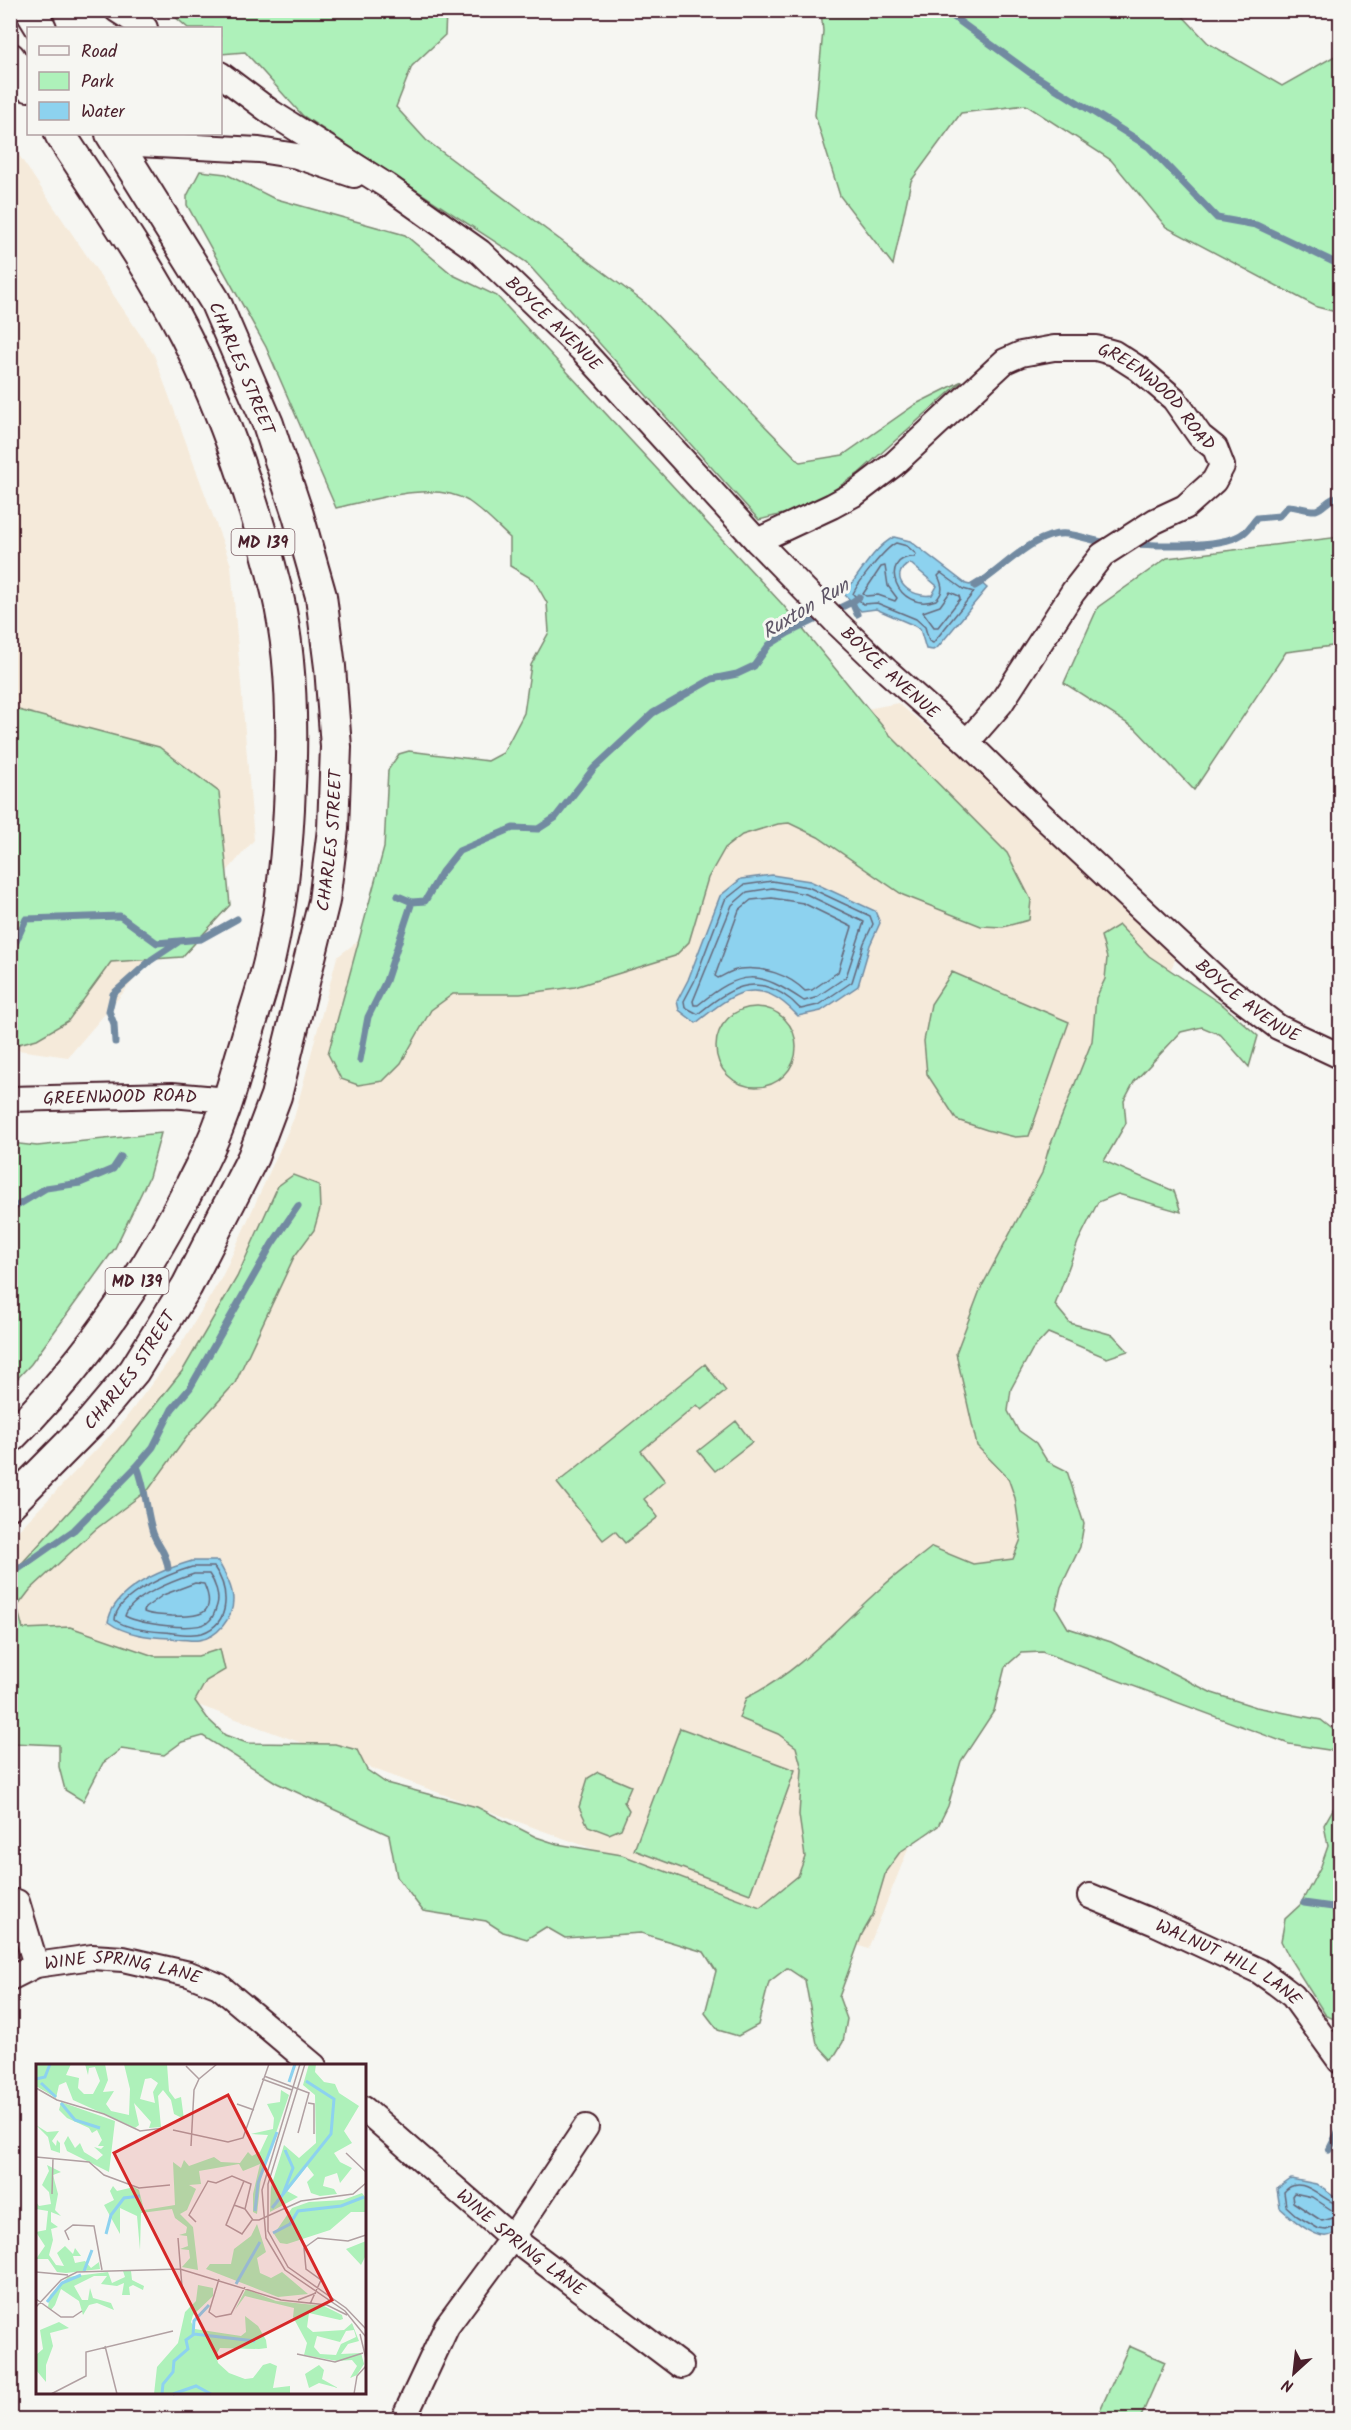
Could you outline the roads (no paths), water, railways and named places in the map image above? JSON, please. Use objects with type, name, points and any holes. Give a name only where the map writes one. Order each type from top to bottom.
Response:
[{"type":"main road","points":[[30,10],[40,27]]},
{"type":"main road","points":[[10,58],[27,84]]},
{"type":"main road","name":"MD 139","points":[[10,1438],[49,1399],[96,1342],[144,1271],[205,1156],[228,1100],[270,959],[288,829],[292,741],[289,671],[278,595],[259,526],[229,438],[185,336],[145,264],[61,135]]},
{"type":"main road","name":"CHARLES STREET","points":[[10,1504],[92,1421],[134,1371],[188,1286],[253,1157],[276,1096],[324,901],[333,829],[336,747],[330,667],[321,596],[298,515],[268,424],[215,301],[119,137]]},
{"type":"street","points":[[117,10],[143,27]]},
{"type":"street","name":"BOYCE AVENUE","points":[[222,75],[272,113],[387,186],[480,252],[584,352],[757,541],[838,624],[888,672],[967,741],[1037,811],[1223,986],[1278,1027],[1341,1056]]},
{"type":"street","name":"BOYCE AVENUE","points":[[119,137],[260,150],[297,156],[387,186]]},
{"type":"street","name":"GREENWOOD ROAD","points":[[757,541],[856,493],[894,464],[1005,361],[1021,354],[1071,347],[1096,348],[1114,353],[1139,369],[1174,399],[1200,436],[1215,448],[1222,466],[1214,481],[1185,507],[1147,526],[1102,555],[1073,592],[1001,703],[967,741]]},
{"type":"street","name":"GREENWOOD ROAD","points":[[10,1099],[172,1095],[228,1100]]},
{"type":"street","name":"WALNUT HILL LANE","points":[[1090,1896],[1248,1966],[1276,1983],[1293,1996],[1341,2061]]},
{"type":"street","points":[[17,1902],[36,1965]]},
{"type":"street","name":"WINE SPRING LANE","points":[[10,1978],[36,1965],[92,1957],[123,1959],[189,1974],[219,1986],[312,2064]]},
{"type":"street","name":"WINE SPRING LANE","points":[[366,2111],[512,2238],[681,2366]]},
{"type":"street","points":[[403,2420],[447,2326],[512,2238],[586,2127]]},
{"type":"water","points":[[894,537],[910,541],[966,584],[970,585],[978,580],[987,588],[938,647],[933,650],[926,649],[920,629],[876,609],[861,611],[844,594],[873,555]],"holes":[[[910,563],[937,586],[932,595],[916,594],[904,586],[900,580],[900,574]]]},
{"type":"water","points":[[772,875],[810,881],[875,911],[880,923],[870,945],[858,986],[821,1011],[798,1016],[771,995],[758,991],[746,992],[722,1003],[696,1023],[679,1010],[677,1001],[688,980],[720,896],[741,879]]},
{"type":"water","points":[[192,1561],[218,1561],[228,1580],[233,1600],[232,1607],[227,1620],[218,1631],[206,1638],[184,1640],[130,1633],[108,1622],[119,1599],[129,1590],[154,1575]]},
{"type":"water","points":[[1291,2179],[1316,2184],[1340,2201],[1340,2230],[1329,2236],[1315,2234],[1280,2208],[1277,2189]]},
{"type":"waterway","points":[[944,10],[1029,72],[1149,147],[1217,218],[1256,225],[1340,265]]},
{"type":"waterway","name":"Ruxton Run","points":[[1132,544],[1191,545],[1223,541],[1245,532],[1257,518],[1279,516],[1288,506],[1316,510],[1340,496]]},
{"type":"waterway","name":"Ruxton Run","points":[[975,586],[1031,545],[1055,534],[1067,534],[1109,543]]},
{"type":"waterway","name":"Ruxton Run","points":[[398,896],[412,902],[425,901],[442,872],[459,851],[513,828],[538,829],[555,818],[594,768],[653,713],[712,679],[737,674],[754,666],[769,645],[859,597]]},
{"type":"waterway","points":[[852,602],[857,614]]},
{"type":"waterway","points":[[360,1060],[368,1017],[386,981],[412,902]]},
{"type":"waterway","name":"Ruxton Run","points":[[10,955],[26,919],[120,916],[157,943],[201,939],[237,919]]},
{"type":"waterway","points":[[115,1042],[114,1024],[109,1011],[113,994],[151,960],[178,942]]},
{"type":"waterway","points":[[10,1210],[46,1188],[80,1183],[113,1169],[121,1157]]},
{"type":"waterway","points":[[10,1575],[74,1530],[153,1447],[172,1409],[190,1388],[272,1244],[298,1206]]},
{"type":"waterway","points":[[137,1466],[153,1533],[166,1557],[168,1568]]},
{"type":"waterway","points":[[1304,1903],[1340,1908]]},
{"type":"waterway","points":[[1329,2150],[1340,2128]]}]
